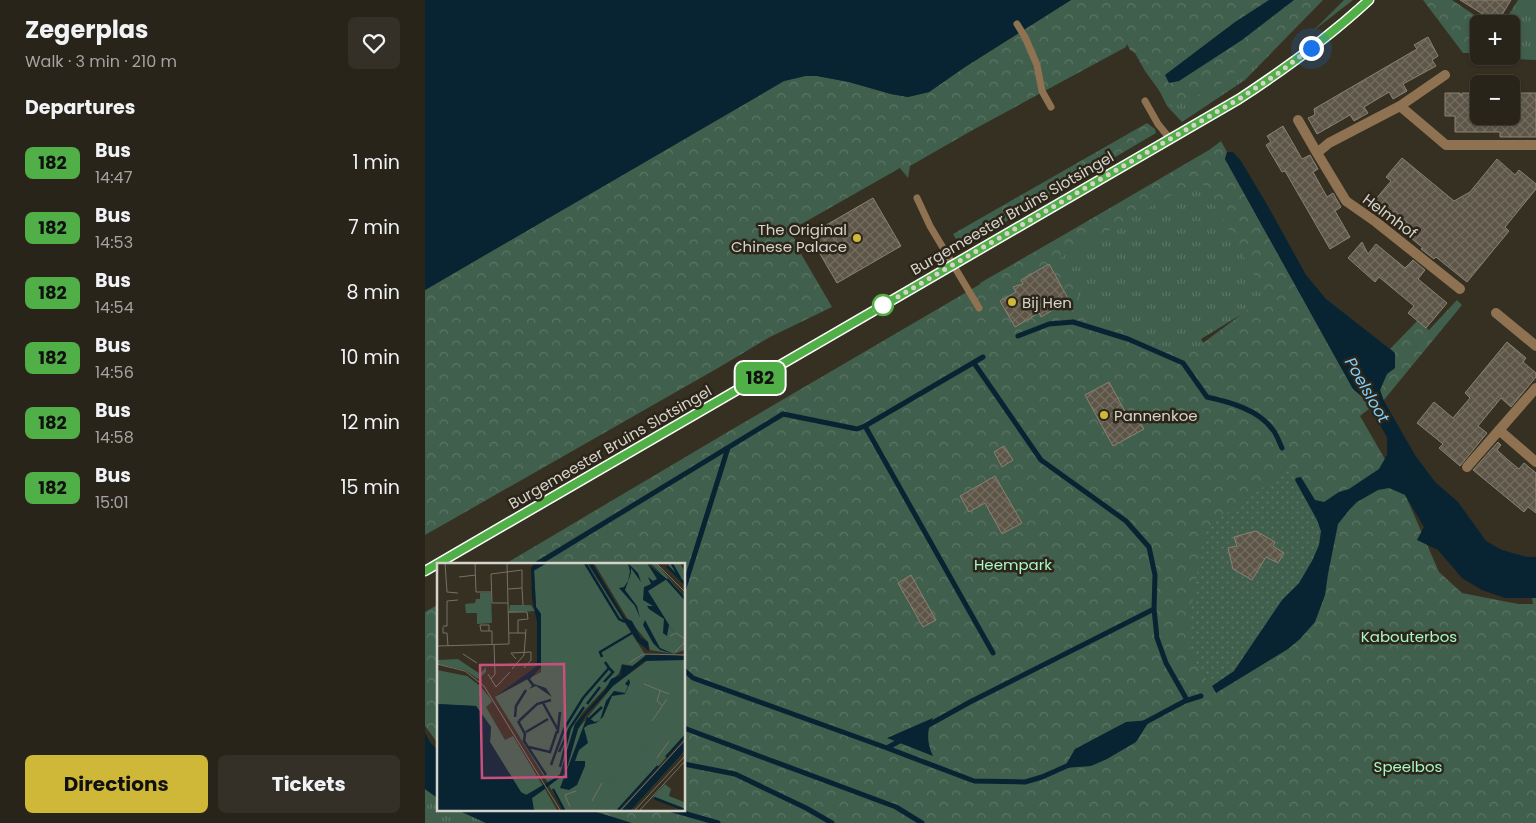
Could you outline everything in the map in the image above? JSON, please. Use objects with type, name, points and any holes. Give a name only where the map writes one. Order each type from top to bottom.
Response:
[{"type":"street","name":"Burgemeester Bruins Slotsingel","points":[[439,563],[1239,99],[1280,72],[1327,36],[1369,0]]},
{"type":"street","points":[[1317,153],[1329,143],[1400,106],[1445,75]]},
{"type":"street","points":[[1400,106],[1446,145],[1536,145]]},
{"type":"street","name":"Helmhof","points":[[1298,120],[1346,201],[1376,222],[1460,290]]},
{"type":"street","points":[[1496,313],[1536,346]]},
{"type":"street","points":[[1467,467],[1536,388]]},
{"type":"street","points":[[1499,430],[1536,462]]},
{"type":"street","name":"Burgemeester Bruins Slotsingel","points":[[425,571],[437,564]]},
{"type":"lane","points":[[1017,24],[1037,64],[1041,90],[1051,107]]},
{"type":"lane","points":[[1145,101],[1171,140]]},
{"type":"lane","points":[[917,198],[930,226],[979,308]]},
{"type":"green space","points":[[1071,0],[1321,0],[1217,87],[1171,107],[1127,44],[1126,47],[910,166],[908,178],[900,168],[791,230],[800,252],[832,307],[770,337],[425,535],[425,290],[784,81],[805,76],[817,76],[908,97],[929,92]]},
{"type":"green space","points":[[1294,0],[1323,0],[1245,80],[1182,122],[1167,106],[1155,82]]},
{"type":"green space","points":[[1344,0],[1353,0],[1313,31]]},
{"type":"green space","points":[[1423,0],[1452,0],[1474,15],[1470,15],[1470,53],[1463,53]]},
{"type":"green space","points":[[1518,0],[1536,0],[1536,60],[1520,59],[1520,15],[1509,15]]},
{"type":"green space","points":[[1147,123],[1155,129],[1156,133],[961,248],[953,234]]},
{"type":"green space","name":"Heempark","points":[[1221,141],[1227,152],[1225,159],[1353,389],[1365,399],[1369,409],[1360,416],[1404,492],[1439,572],[1462,593],[1518,604],[1533,604],[1532,598],[1536,598],[1536,823],[625,823],[584,810],[685,810],[685,563],[507,563],[1209,150]],"holes":[[[1200,179],[1266,296],[1195,349],[1178,352],[1087,313],[1060,258]]]},
{"type":"green space","points":[[1196,159],[1275,296],[1201,339],[1227,381],[1300,340],[1308,350],[1305,356],[1222,404],[1203,390],[1185,362],[1173,352],[1127,334],[1092,327],[1066,325],[1044,329],[1011,341],[980,283]]},
{"type":"green space","points":[[1457,300],[1462,305],[1383,401],[1380,390],[1395,353],[1390,349],[1418,320],[1429,330]]},
{"type":"green space","points":[[1290,468],[1317,520],[1321,531],[1319,545],[1299,583],[1282,600],[1234,671],[1212,686],[1200,672],[1188,641],[1189,623],[1203,539],[1209,526]]},
{"type":"green space","points":[[437,605],[437,742],[425,726],[425,612]]},
{"type":"green space","points":[[425,789],[437,798],[437,810],[461,810],[486,823],[425,823]]},
{"type":"water","points":[[425,0],[1071,0],[929,92],[908,97],[817,76],[805,76],[784,81],[425,290]]},
{"type":"water","points":[[1269,0],[1294,0],[1242,40],[1179,81],[1169,83],[1165,75],[1235,22]]},
{"type":"water","name":"Poelsloot","points":[[1227,152],[1233,152],[1241,161],[1306,275],[1326,299],[1395,353],[1395,368],[1387,374],[1380,390],[1384,401],[1415,455],[1435,482],[1458,502],[1486,541],[1502,550],[1527,557],[1536,557],[1536,598],[1505,598],[1482,590],[1462,578],[1438,550],[1417,540],[1424,527],[1405,495],[1389,488],[1378,490],[1357,502],[1338,524],[1325,595],[1315,622],[1288,649],[1216,693],[1212,686],[1234,671],[1282,600],[1299,583],[1319,545],[1321,531],[1295,480],[1296,478],[1301,477],[1315,500],[1324,502],[1339,492],[1349,489],[1379,469],[1387,455],[1387,437],[1365,399],[1353,389],[1225,159]]},
{"type":"water","points":[[933,718],[929,727],[928,737],[929,747],[933,756],[887,738]]},
{"type":"water","points":[[1150,720],[1136,742],[1107,759],[1091,766],[1064,768],[1075,749],[1126,722]]},
{"type":"water","points":[[425,733],[437,750],[437,798],[425,789]]},
{"type":"water","points":[[457,810],[590,810],[632,823],[486,823]]},
{"type":"building","points":[[1460,0],[1511,0],[1502,15],[1484,15]]},
{"type":"building","points":[[1428,37],[1438,56],[1432,60],[1436,66],[1403,84],[1407,91],[1393,99],[1389,92],[1364,107],[1368,113],[1354,121],[1350,115],[1317,134],[1308,118],[1315,115],[1314,109],[1417,49],[1414,45]]},
{"type":"building","points":[[1445,93],[1460,93],[1462,96],[1462,93],[1470,93],[1470,125],[1520,125],[1520,93],[1536,93],[1536,137],[1500,137],[1500,132],[1455,132],[1455,116],[1445,116]]},
{"type":"building","points":[[1283,126],[1302,159],[1310,155],[1318,169],[1313,172],[1327,197],[1333,193],[1341,207],[1335,211],[1350,237],[1330,249],[1285,171],[1282,172],[1266,145],[1271,142],[1267,136]]},
{"type":"building","points":[[1402,158],[1454,201],[1470,192],[1497,159],[1515,175],[1519,170],[1536,184],[1536,189],[1505,227],[1509,231],[1467,282],[1436,257],[1434,259],[1421,249],[1423,248],[1371,205],[1391,181],[1386,177]]},
{"type":"building","points":[[873,198],[901,246],[837,283],[809,235]]},
{"type":"building","points":[[1362,242],[1368,254],[1376,244],[1405,268],[1413,260],[1425,270],[1418,279],[1447,303],[1426,328],[1408,313],[1414,306],[1379,277],[1375,282],[1348,258]]},
{"type":"building","points":[[1049,264],[1069,300],[1041,317],[1039,313],[1015,327],[1000,301],[1016,292],[1013,287],[1023,284],[1021,280]]},
{"type":"building","points":[[1507,342],[1526,358],[1523,362],[1536,373],[1536,377],[1511,407],[1501,398],[1478,426],[1487,433],[1460,466],[1439,448],[1443,444],[1417,423],[1434,402],[1453,418],[1470,398],[1465,393]]},
{"type":"building","points":[[1109,382],[1128,417],[1135,413],[1144,429],[1113,446],[1085,395]]},
{"type":"building","points":[[1498,442],[1501,445],[1497,450],[1519,469],[1524,463],[1536,473],[1536,513],[1528,507],[1524,512],[1473,470]]},
{"type":"building","points":[[1004,446],[1013,460],[1002,467],[994,452]]},
{"type":"building","points":[[995,476],[1022,523],[1002,534],[985,503],[969,512],[960,496]]},
{"type":"building","points":[[1256,531],[1275,542],[1273,546],[1284,553],[1278,563],[1266,557],[1252,580],[1233,569],[1228,548],[1237,546],[1234,537]]},
{"type":"building","points":[[911,575],[936,620],[923,627],[898,583]]},
{"type":"waterway","points":[[1018,336],[1049,324],[1073,322],[1128,339],[1183,363],[1207,397],[1234,404],[1260,417],[1274,432],[1282,448]]},
{"type":"waterway","points":[[539,563],[783,414],[857,429],[983,357]]},
{"type":"waterway","points":[[974,363],[1041,460],[1126,521],[1149,547],[1155,575],[1154,609],[1157,638],[1166,663],[1187,700]]},
{"type":"waterway","points":[[865,426],[993,653]]},
{"type":"waterway","points":[[685,585],[728,448]]},
{"type":"waterway","points":[[925,727],[970,702],[1154,609]]},
{"type":"waterway","points":[[685,671],[693,678],[887,748]]},
{"type":"waterway","points":[[1144,723],[1185,701],[1201,696]]},
{"type":"waterway","points":[[685,728],[896,807],[922,823]]},
{"type":"waterway","points":[[903,739],[887,748],[974,781],[1025,782],[1069,765]]},
{"type":"waterway","points":[[685,764],[735,774],[806,808],[832,823]]},
{"type":"waterway","points":[[672,810],[718,823]]},
{"type":"bus line","name":"182","points":[[439,563],[1239,99],[1280,72],[1357,12],[1369,0]]},
{"type":"bus line","name":"182","points":[[425,571],[437,564]]},
{"type":"place","name":"The Original Chinese Palace","points":[[857,238]]},
{"type":"place","name":"Bij Hen","points":[[1012,302]]},
{"type":"place","name":"Pannenkoe","points":[[1104,415]]},
{"type":"route","points":[[883,305],[875,310],[1171,140],[1239,99],[1280,72],[1311,48]]},
{"type":"park label","name":"Kabouterbos","points":[[1409,636]]},
{"type":"park label","name":"Speelbos","points":[[1408,766]]}]
